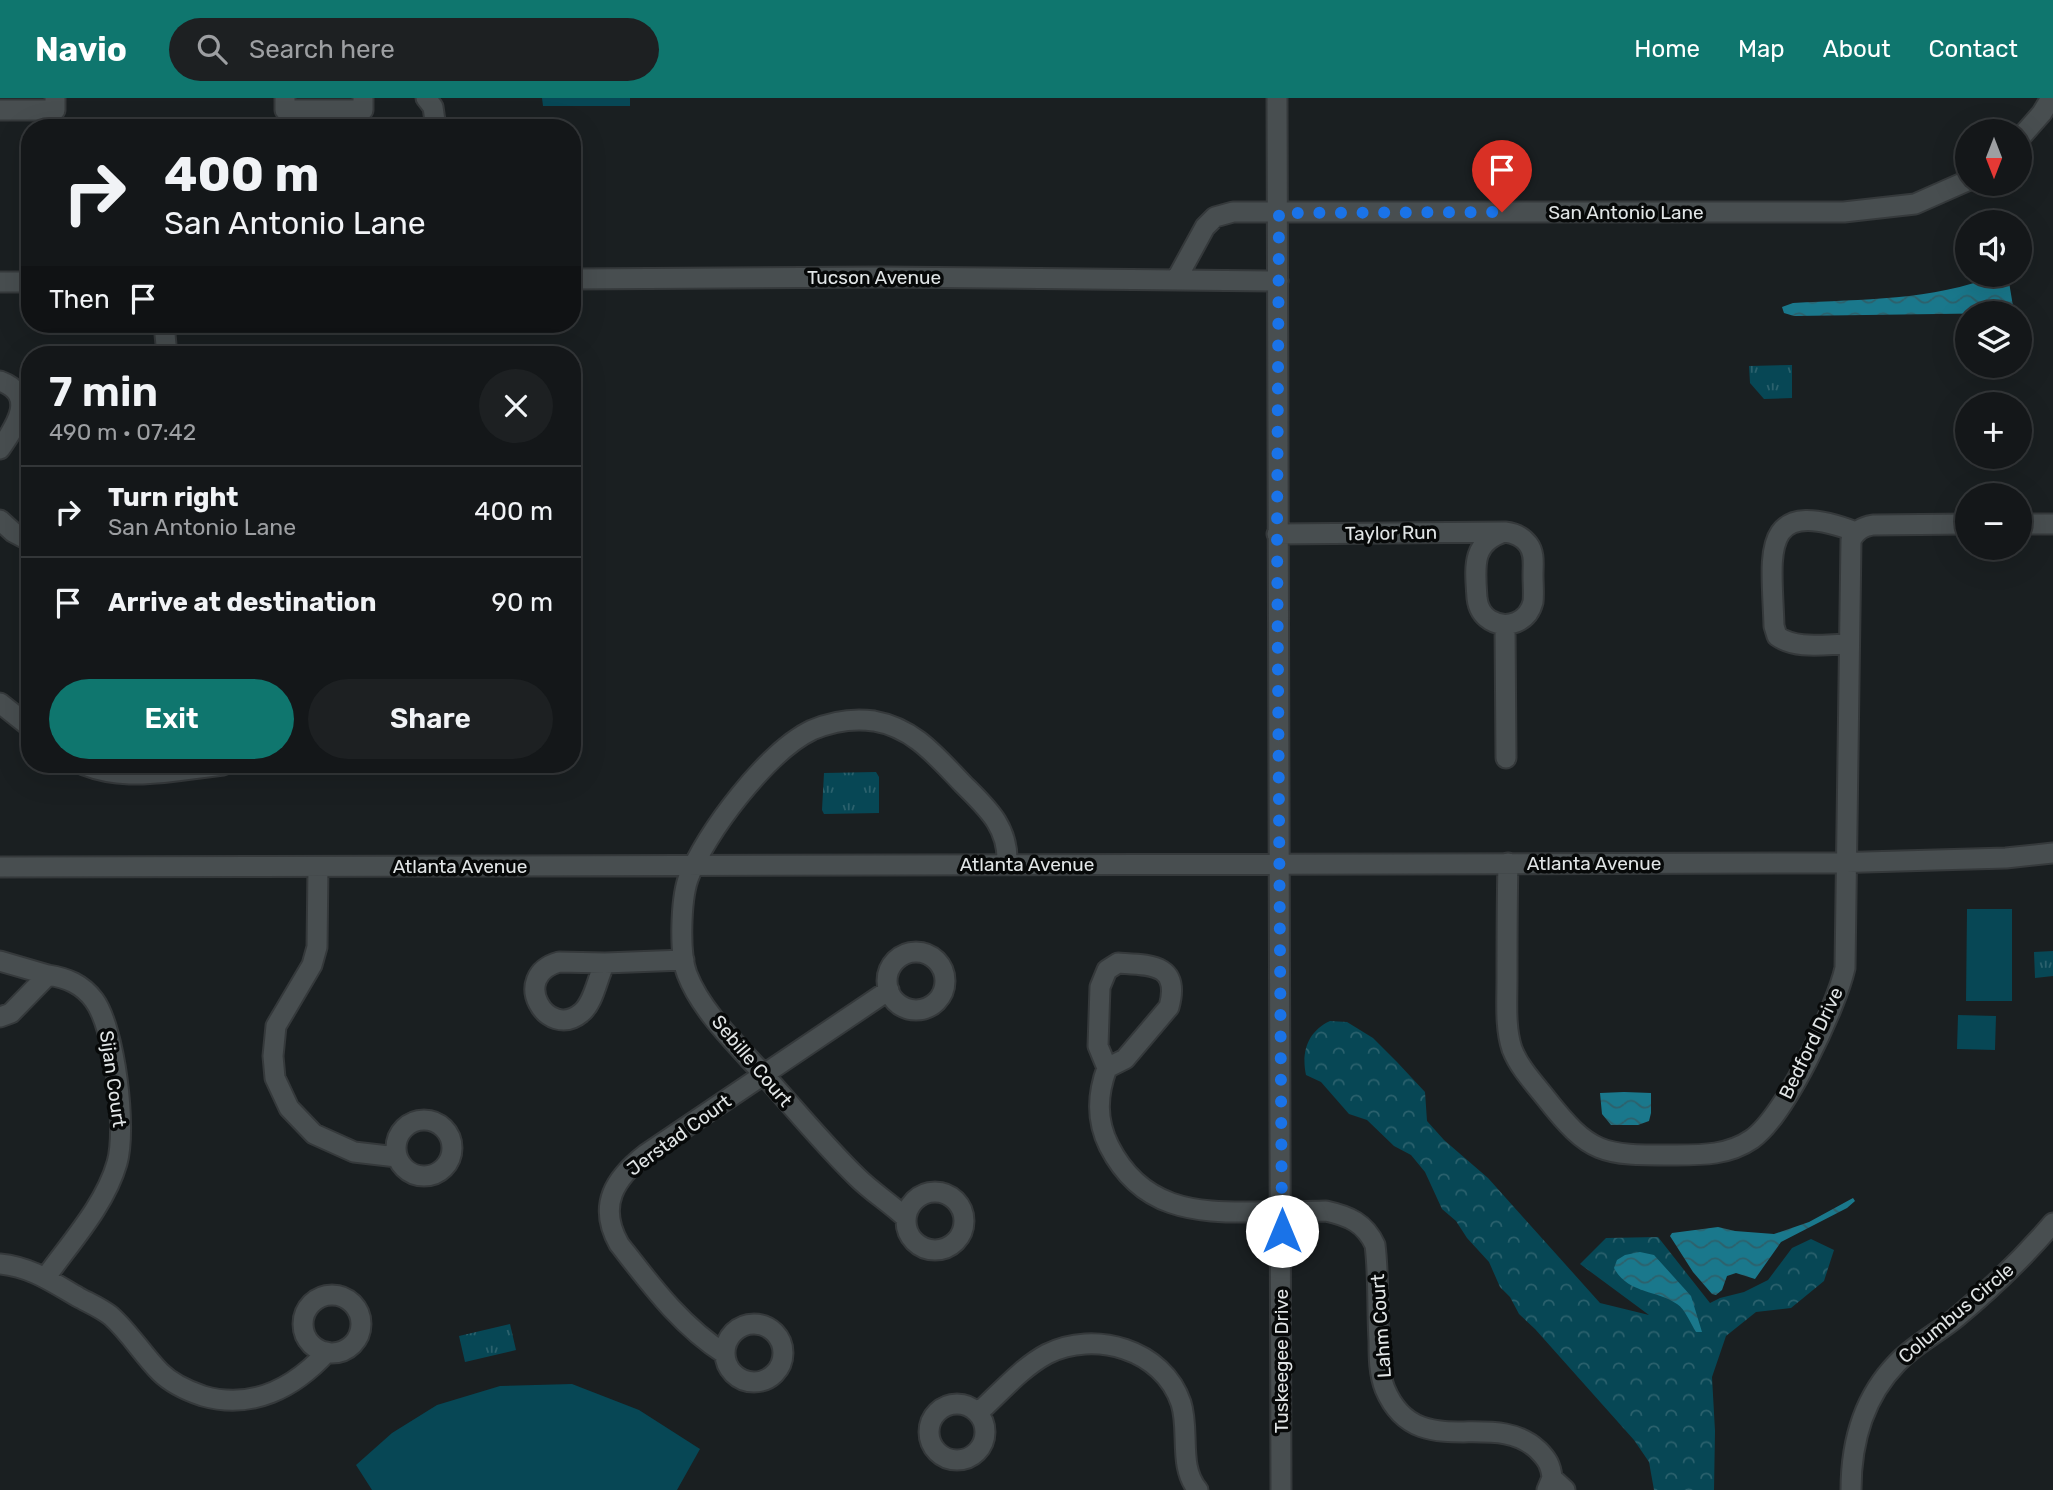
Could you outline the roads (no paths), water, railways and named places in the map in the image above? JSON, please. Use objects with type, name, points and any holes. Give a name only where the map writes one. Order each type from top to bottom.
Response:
[{"type":"street","points":[[0,110],[55,110],[55,98]]},
{"type":"street","points":[[285,98],[285,110],[363,110],[363,98]]},
{"type":"street","points":[[426,98],[433,107],[435,119]]},
{"type":"street","name":"Tuskeegee Drive","points":[[1277,98],[1281,1490]]},
{"type":"street","points":[[2032,124],[2051,98]]},
{"type":"street","name":"San Antonio Lane","points":[[1279,213],[1844,212],[1915,204],[1955,186]]},
{"type":"street","points":[[1176,280],[1205,227],[1215,217],[1233,212],[1279,213]]},
{"type":"street","name":"Tucson Avenue","points":[[581,279],[856,277],[1278,281]]},
{"type":"street","points":[[0,282],[21,282]]},
{"type":"street","points":[[0,381],[13,388],[18,395],[21,409],[18,422],[0,449]]},
{"type":"street","points":[[0,520],[21,536]]},
{"type":"street","points":[[1849,644],[1795,644],[1776,636],[1772,551],[1778,533],[1789,524],[1803,522],[1824,523],[1856,532],[1873,525],[1955,524]]},
{"type":"street","points":[[2032,524],[2053,524]]},
{"type":"street","points":[[1505,532],[1514,533],[1527,543],[1532,551],[1533,601],[1531,608],[1519,621],[1505,625],[1487,618],[1481,611],[1477,590],[1478,554],[1482,544],[1490,536],[1505,532]]},
{"type":"street","name":"Taylor Run","points":[[1277,534],[1505,532]]},
{"type":"street","name":"Bedford Drive","points":[[1508,863],[1508,1027],[1512,1047],[1520,1064],[1568,1127],[1588,1143],[1607,1152],[1626,1155],[1714,1155],[1751,1140],[1776,1113],[1814,1046],[1833,1006],[1845,968],[1850,548],[1856,532]]},
{"type":"street","points":[[1505,625],[1506,758]]},
{"type":"street","points":[[0,703],[21,720]]},
{"type":"street","name":"Sebille Court","points":[[906,1217],[857,1177],[737,1047],[707,1007],[687,974],[684,960],[685,890],[695,865],[734,802],[751,781],[790,744],[812,730],[828,724],[859,720],[894,726],[922,741],[995,818],[1007,843],[1007,864]]},
{"type":"street","points":[[116,773],[152,773]]},
{"type":"street","name":"Atlanta Avenue","points":[[0,867],[1847,862],[2006,858],[2053,853]]},
{"type":"street","points":[[318,867],[317,947],[312,965],[276,1026],[273,1056],[275,1078],[289,1108],[314,1134],[355,1152],[397,1157]]},
{"type":"street","points":[[605,963],[684,960]]},
{"type":"street","name":"Sijan Court","points":[[0,961],[68,979],[80,985],[98,1006],[108,1031],[121,1121],[119,1153],[109,1182],[96,1206],[46,1277]]},
{"type":"street","points":[[1118,963],[1153,965],[1163,970],[1171,990],[1169,1007],[1125,1059],[1107,1068],[1098,1046],[1100,986],[1104,975],[1118,963]]},
{"type":"street","points":[[0,1017],[11,1013],[48,975]]},
{"type":"street","name":"Jerstad Court","points":[[725,1354],[704,1340],[671,1309],[619,1244],[612,1232],[610,1220],[610,1202],[618,1181],[635,1163],[690,1123],[765,1076],[888,990]]},
{"type":"street","name":"Lahm Court","points":[[1107,1068],[1099,1097],[1100,1119],[1104,1136],[1125,1171],[1150,1194],[1181,1207],[1205,1212],[1326,1211],[1358,1222],[1369,1233],[1375,1245],[1381,1374],[1394,1404],[1417,1425],[1436,1432],[1507,1433],[1524,1439],[1551,1465],[1555,1486]]},
{"type":"street","name":"Columbus Circle","points":[[1851,1490],[1853,1450],[1858,1425],[1881,1382],[1898,1362],[1987,1291],[2053,1223]]},
{"type":"street","points":[[0,1264],[26,1269],[46,1277],[109,1314],[168,1379],[186,1390],[211,1398],[247,1400],[268,1395],[303,1376],[327,1353]]},
{"type":"street","points":[[978,1413],[1026,1368],[1058,1349],[1085,1344],[1124,1348],[1151,1362],[1163,1373],[1175,1391],[1185,1426],[1188,1475],[1198,1490]]},
{"type":"water","points":[[1960,287],[2010,287],[2012,301],[1955,301],[1955,314],[1794,316],[1784,313],[1782,307],[1793,303],[1871,299]]},
{"type":"water","points":[[1600,1093],[1651,1093],[1649,1121],[1638,1125],[1611,1125],[1602,1114]]},
{"type":"water","points":[[1853,1198],[1855,1201],[1847,1208],[1781,1242],[1755,1279],[1736,1273],[1727,1276],[1722,1290],[1716,1295],[1712,1294],[1693,1272],[1670,1236],[1672,1233],[1718,1227],[1774,1234],[1809,1222]]},
{"type":"water","points":[[1640,1252],[1654,1255],[1691,1296],[1702,1332],[1696,1332],[1680,1306],[1627,1283],[1614,1268],[1617,1260],[1625,1255]]}]
